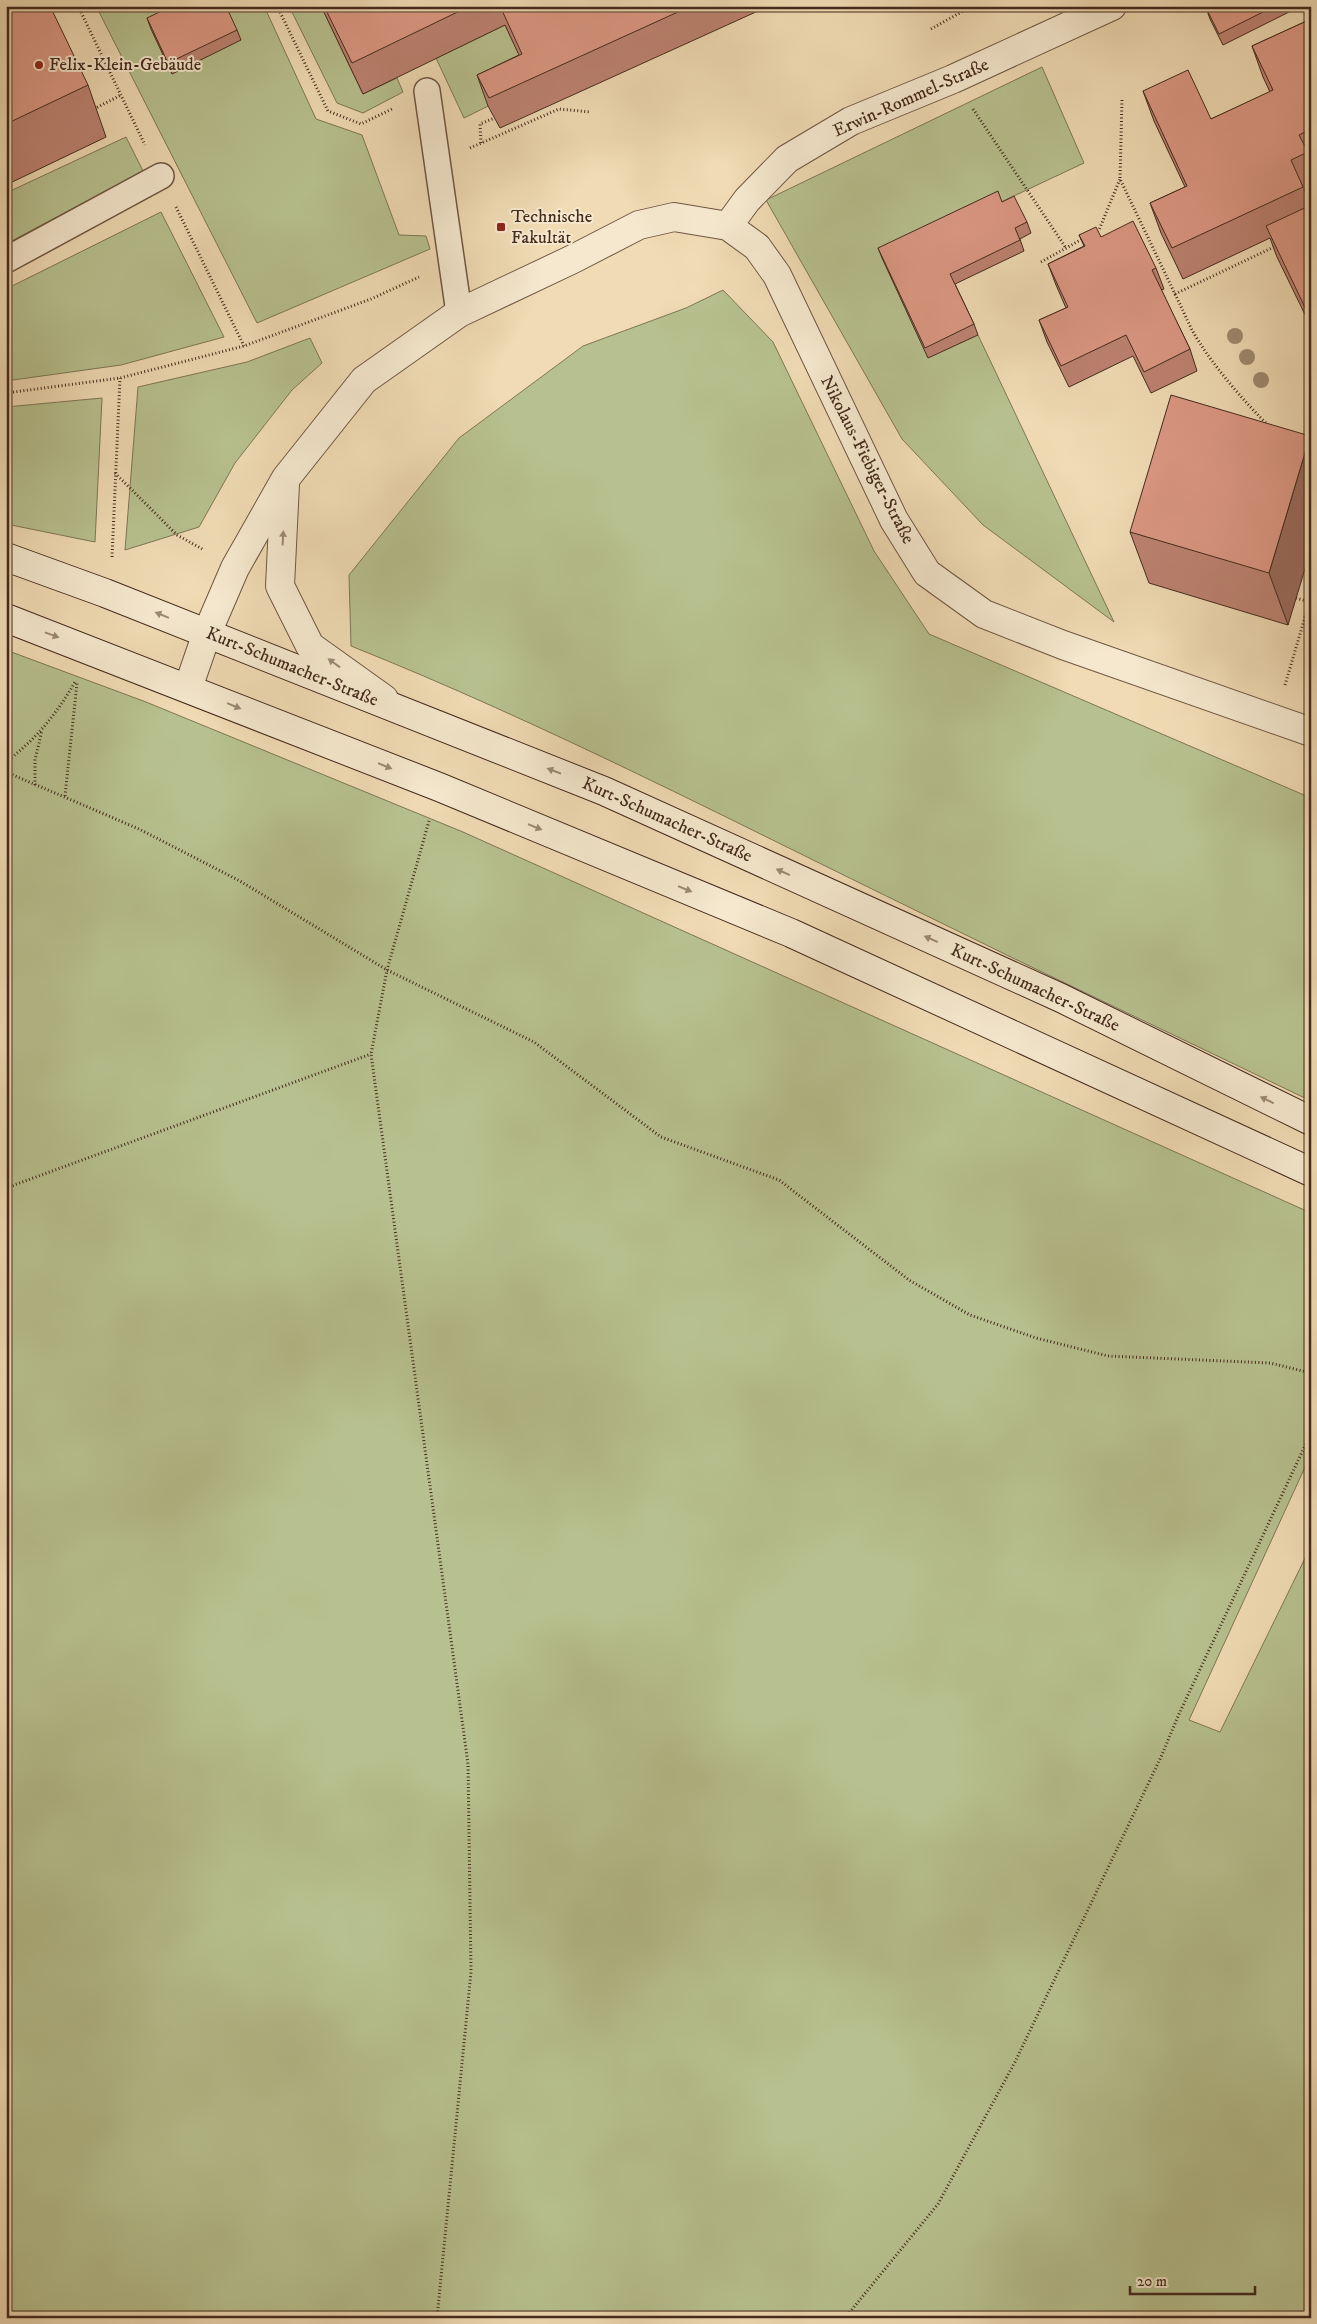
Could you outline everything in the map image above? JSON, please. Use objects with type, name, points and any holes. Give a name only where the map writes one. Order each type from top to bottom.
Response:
[{"type":"main road","name":"Erwin-Rommel-Straße","points":[[728,226],[747,200],[787,159],[851,121],[953,79],[1112,6]]},
{"type":"main road","points":[[188,688],[207,633],[235,568],[286,478],[364,380],[458,313],[573,259],[639,225],[674,217],[728,226]]},
{"type":"main road","name":"Nikolaus-Fiebiger-Straße","points":[[728,226],[757,247],[777,275],[894,520],[927,573],[984,614],[1063,646],[1311,732]]},
{"type":"main road","points":[[286,478],[280,586],[310,646],[402,712]]},
{"type":"main road","name":"Kurt-Schumacher-Straße","points":[[6,557],[105,593],[613,795],[1061,998],[1311,1121]]},
{"type":"main road","points":[[6,618],[439,787],[791,933],[1311,1172]]},
{"type":"lane","points":[[427,91],[458,313]]},
{"type":"lane","points":[[6,260],[161,176]]},
{"type":"path","points":[[277,6],[328,111],[361,124],[427,91]]},
{"type":"path","points":[[932,29],[972,6]]},
{"type":"path","points":[[953,79],[1066,248]]},
{"type":"path","points":[[93,109],[121,95]]},
{"type":"path","points":[[1041,262],[1100,230],[1120,179],[1122,100]]},
{"type":"path","points":[[437,162],[559,110],[590,112]]},
{"type":"path","points":[[481,143],[480,124],[503,114]]},
{"type":"path","points":[[1120,179],[1192,331],[1224,375],[1256,414],[1278,433]]},
{"type":"path","points":[[1175,294],[1284,243]]},
{"type":"path","points":[[6,393],[120,378],[244,346],[371,299],[452,262]]},
{"type":"path","points":[[112,558],[120,378]]},
{"type":"path","points":[[115,472],[177,535],[235,568]]},
{"type":"path","points":[[1275,719],[1311,596]]},
{"type":"path","points":[[1296,598],[1309,602]]},
{"type":"path","points":[[6,762],[27,746],[58,711],[78,677],[65,796]]},
{"type":"path","points":[[35,785],[35,760],[42,729]]},
{"type":"path","points":[[6,772],[139,829],[240,881],[387,970],[534,1042],[662,1137],[778,1180],[909,1280],[970,1315],[1036,1338],[1108,1356],[1270,1362],[1311,1373]]},
{"type":"path","points":[[436,2318],[471,1972],[468,1764],[371,1054],[387,970],[439,787]]},
{"type":"path","points":[[6,1188],[371,1054]]},
{"type":"path","points":[[845,2318],[938,2204],[1015,2062],[1161,1757],[1179,1714],[1311,1433]]},
{"type":"green space","points":[[96,6],[264,6],[316,119],[362,135],[399,235],[426,236],[430,249],[257,323]]},
{"type":"green space","points":[[289,6],[321,6],[363,94],[397,78],[403,92],[363,113],[337,103]]},
{"type":"green space","points":[[505,25],[533,84],[464,118],[436,58]]},
{"type":"green space","points":[[1042,67],[1084,163],[882,258],[978,335],[1114,622],[983,525],[902,439],[766,200]]},
{"type":"green space","points":[[126,137],[143,171],[6,244],[6,193]]},
{"type":"green space","points":[[161,212],[224,337],[121,365],[6,381],[6,289]]},
{"type":"green space","points":[[723,290],[773,342],[874,551],[929,634],[1311,798],[1311,1101],[1018,961],[567,740],[424,676],[351,646],[349,575],[459,438],[583,346],[686,308]]},
{"type":"green space","points":[[310,338],[322,363],[292,390],[235,463],[199,527],[125,550],[138,387],[247,362]]},
{"type":"green space","points":[[102,398],[95,542],[6,524],[6,407]]},
{"type":"green space","points":[[6,650],[146,702],[463,832],[1311,1213],[1311,1454],[1189,1720],[1220,1732],[1311,1546],[1311,2318],[6,2318]]},
{"type":"building","points":[[6,6],[50,6],[88,85],[6,124]]},
{"type":"building","points":[[172,6],[226,6],[237,30],[168,63],[147,18]]},
{"type":"building","points":[[324,6],[470,6],[352,63]]},
{"type":"building","points":[[500,6],[691,6],[489,98],[477,75],[522,54]]},
{"type":"building","points":[[1211,6],[1275,6],[1219,34],[1206,8]]},
{"type":"building","points":[[1311,19],[1311,129],[1299,135],[1308,152],[1291,160],[1303,187],[1172,248],[1150,203],[1187,186],[1143,91],[1188,70],[1211,119],[1273,90],[1252,46]]},
{"type":"building","points":[[998,191],[1002,202],[1014,196],[1027,222],[1015,228],[1020,240],[950,274],[974,324],[925,348],[878,248]]},
{"type":"building","points":[[1311,205],[1311,320],[1266,226]]},
{"type":"building","points":[[1133,221],[1156,268],[1152,270],[1190,349],[1144,372],[1126,335],[1061,366],[1039,320],[1068,307],[1048,264],[1085,246],[1079,235],[1096,227],[1101,237]]},
{"type":"building","points":[[1171,395],[1310,436],[1269,573],[1130,532]]},
{"type":"place","name":"Felix-Klein-Gebäude","points":[[39,65]]},
{"type":"place","name":"Technische Fakultät","points":[[501,227]]}]
